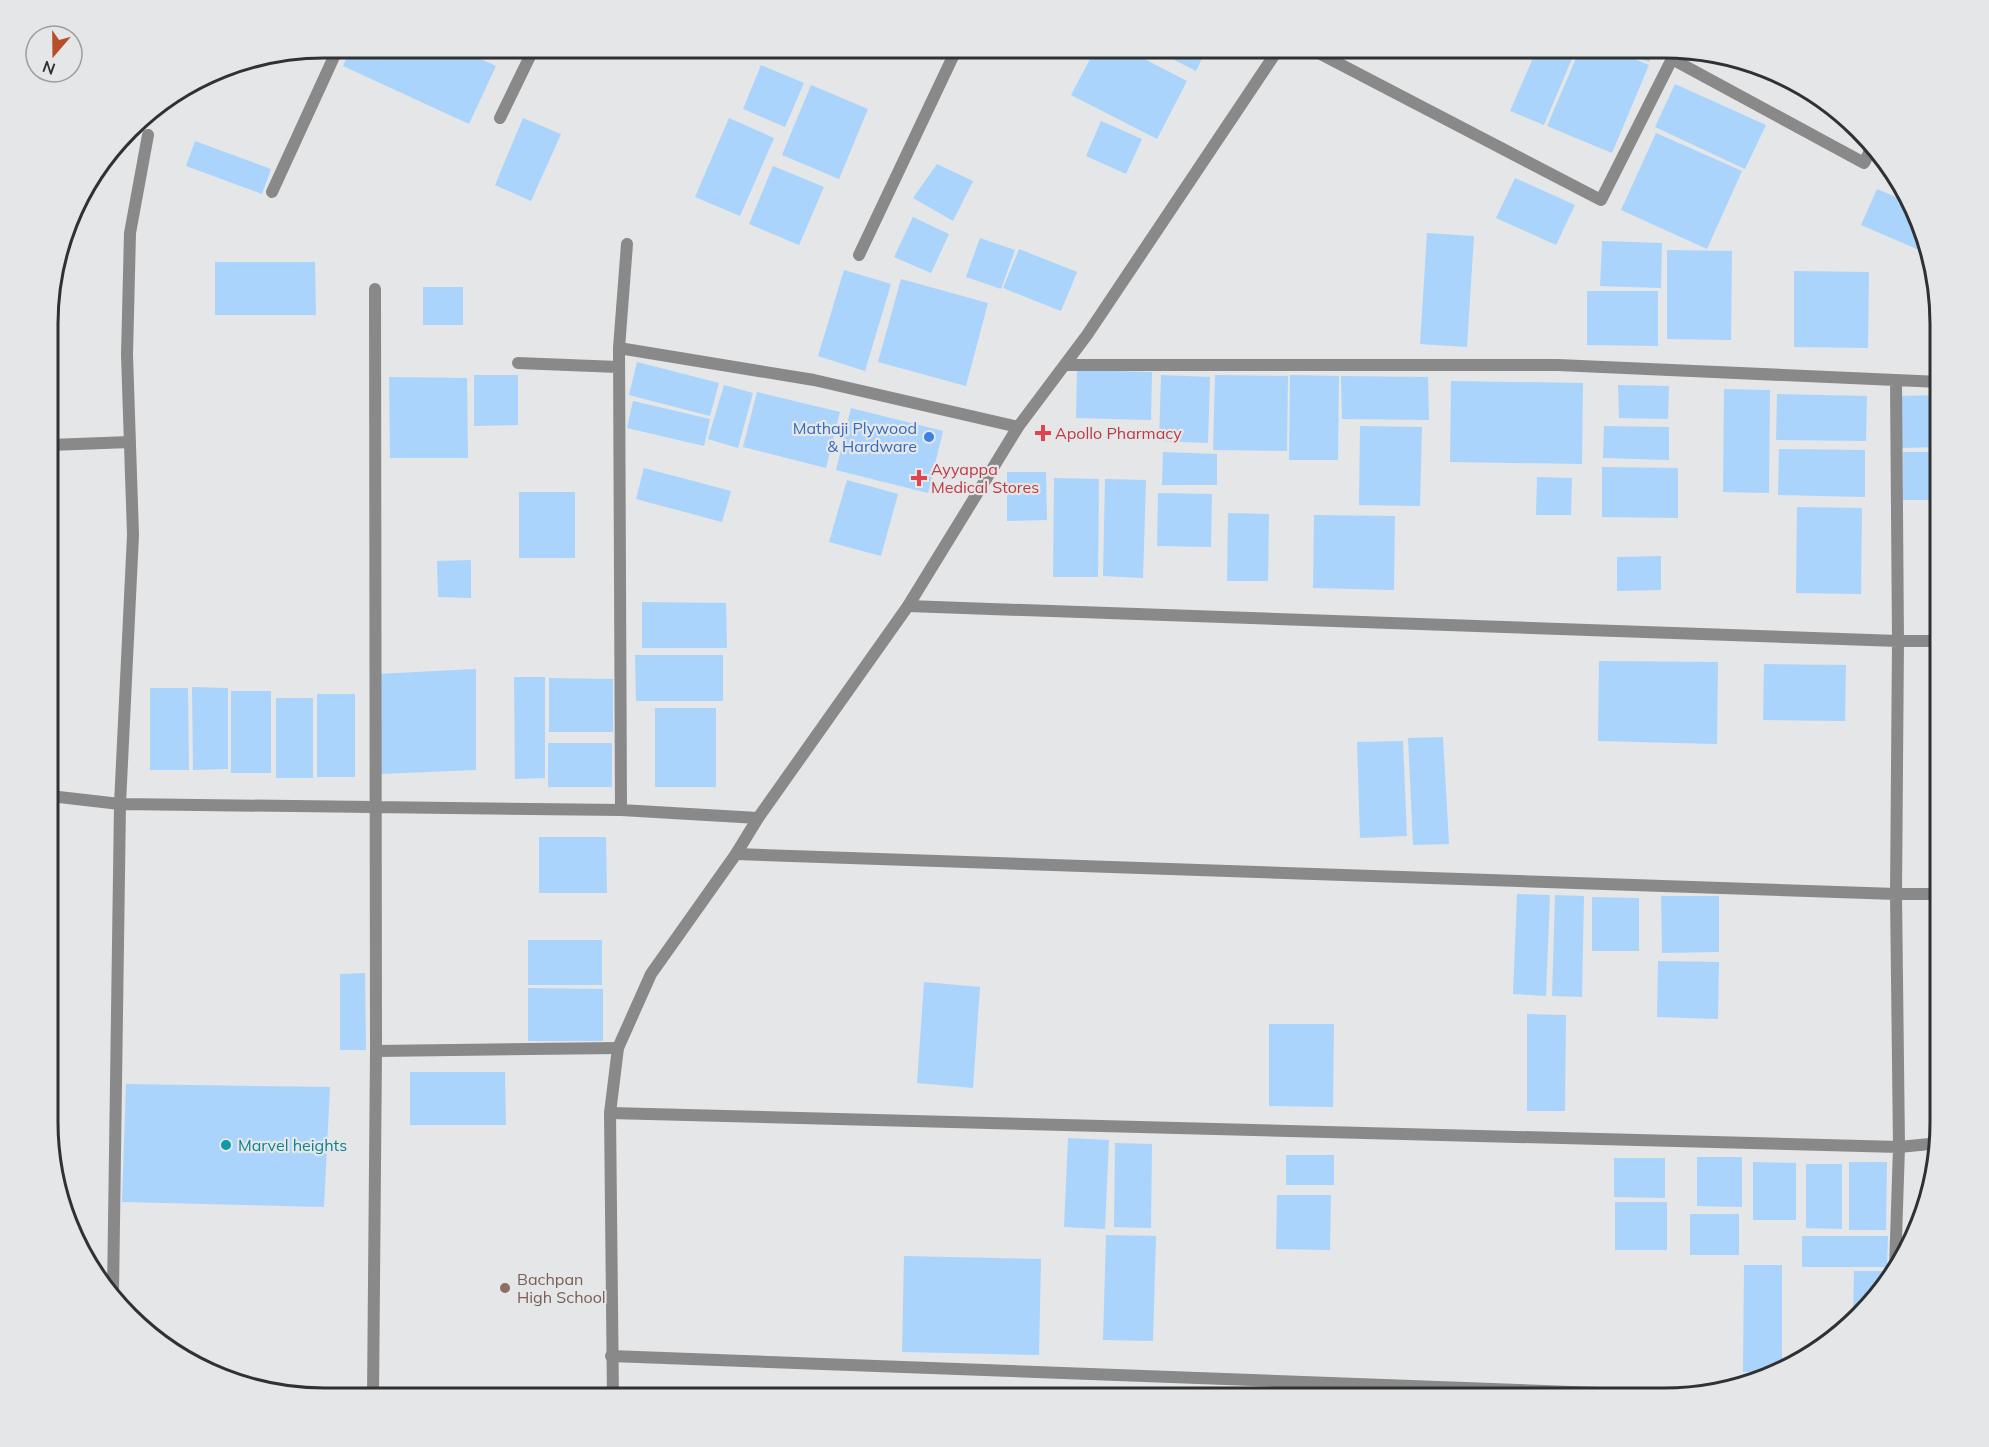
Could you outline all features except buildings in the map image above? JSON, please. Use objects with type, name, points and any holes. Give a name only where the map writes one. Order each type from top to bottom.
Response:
[{"type":"street","points":[[272,192],[333,58]]},
{"type":"street","points":[[500,118],[529,58]]},
{"type":"street","points":[[859,255],[952,58]]},
{"type":"street","points":[[612,1388],[610,1113],[618,1048],[651,974],[908,606],[1018,427],[1066,365],[1272,58]]},
{"type":"street","points":[[1328,58],[1601,200],[1672,58]]},
{"type":"street","points":[[1683,59],[1864,163],[1868,154]]},
{"type":"street","points":[[113,1284],[120,804],[133,535],[127,356],[130,234],[148,135]]},
{"type":"street","points":[[621,810],[618,367],[627,244]]},
{"type":"street","points":[[373,1388],[376,1051],[375,289]]},
{"type":"street","points":[[619,348],[814,380],[1018,427]]},
{"type":"street","points":[[518,363],[618,367]]},
{"type":"street","points":[[1066,365],[1558,365],[1930,382]]},
{"type":"street","points":[[1895,1254],[1899,1147],[1896,894],[1899,641],[1896,381]]},
{"type":"street","points":[[58,445],[130,442]]},
{"type":"street","points":[[908,606],[1930,641]]},
{"type":"street","points":[[58,797],[120,804],[621,810],[758,818]]},
{"type":"street","points":[[736,854],[1930,894]]},
{"type":"street","points":[[376,1051],[618,1048]]},
{"type":"street","points":[[610,1113],[1899,1147],[1930,1144]]},
{"type":"street","points":[[611,1356],[1465,1388]]},
{"type":"place","name":"Apollo Pharmacy","points":[[1043,433]]},
{"type":"place","name":"Mathaji Plywood & Hardware","points":[[929,437]]},
{"type":"place","name":"Ayyappa Medical Stores","points":[[919,478]]},
{"type":"place","name":"Marvel heights","points":[[226,1145]]},
{"type":"place","name":"Bachpan High School","points":[[505,1288]]}]
